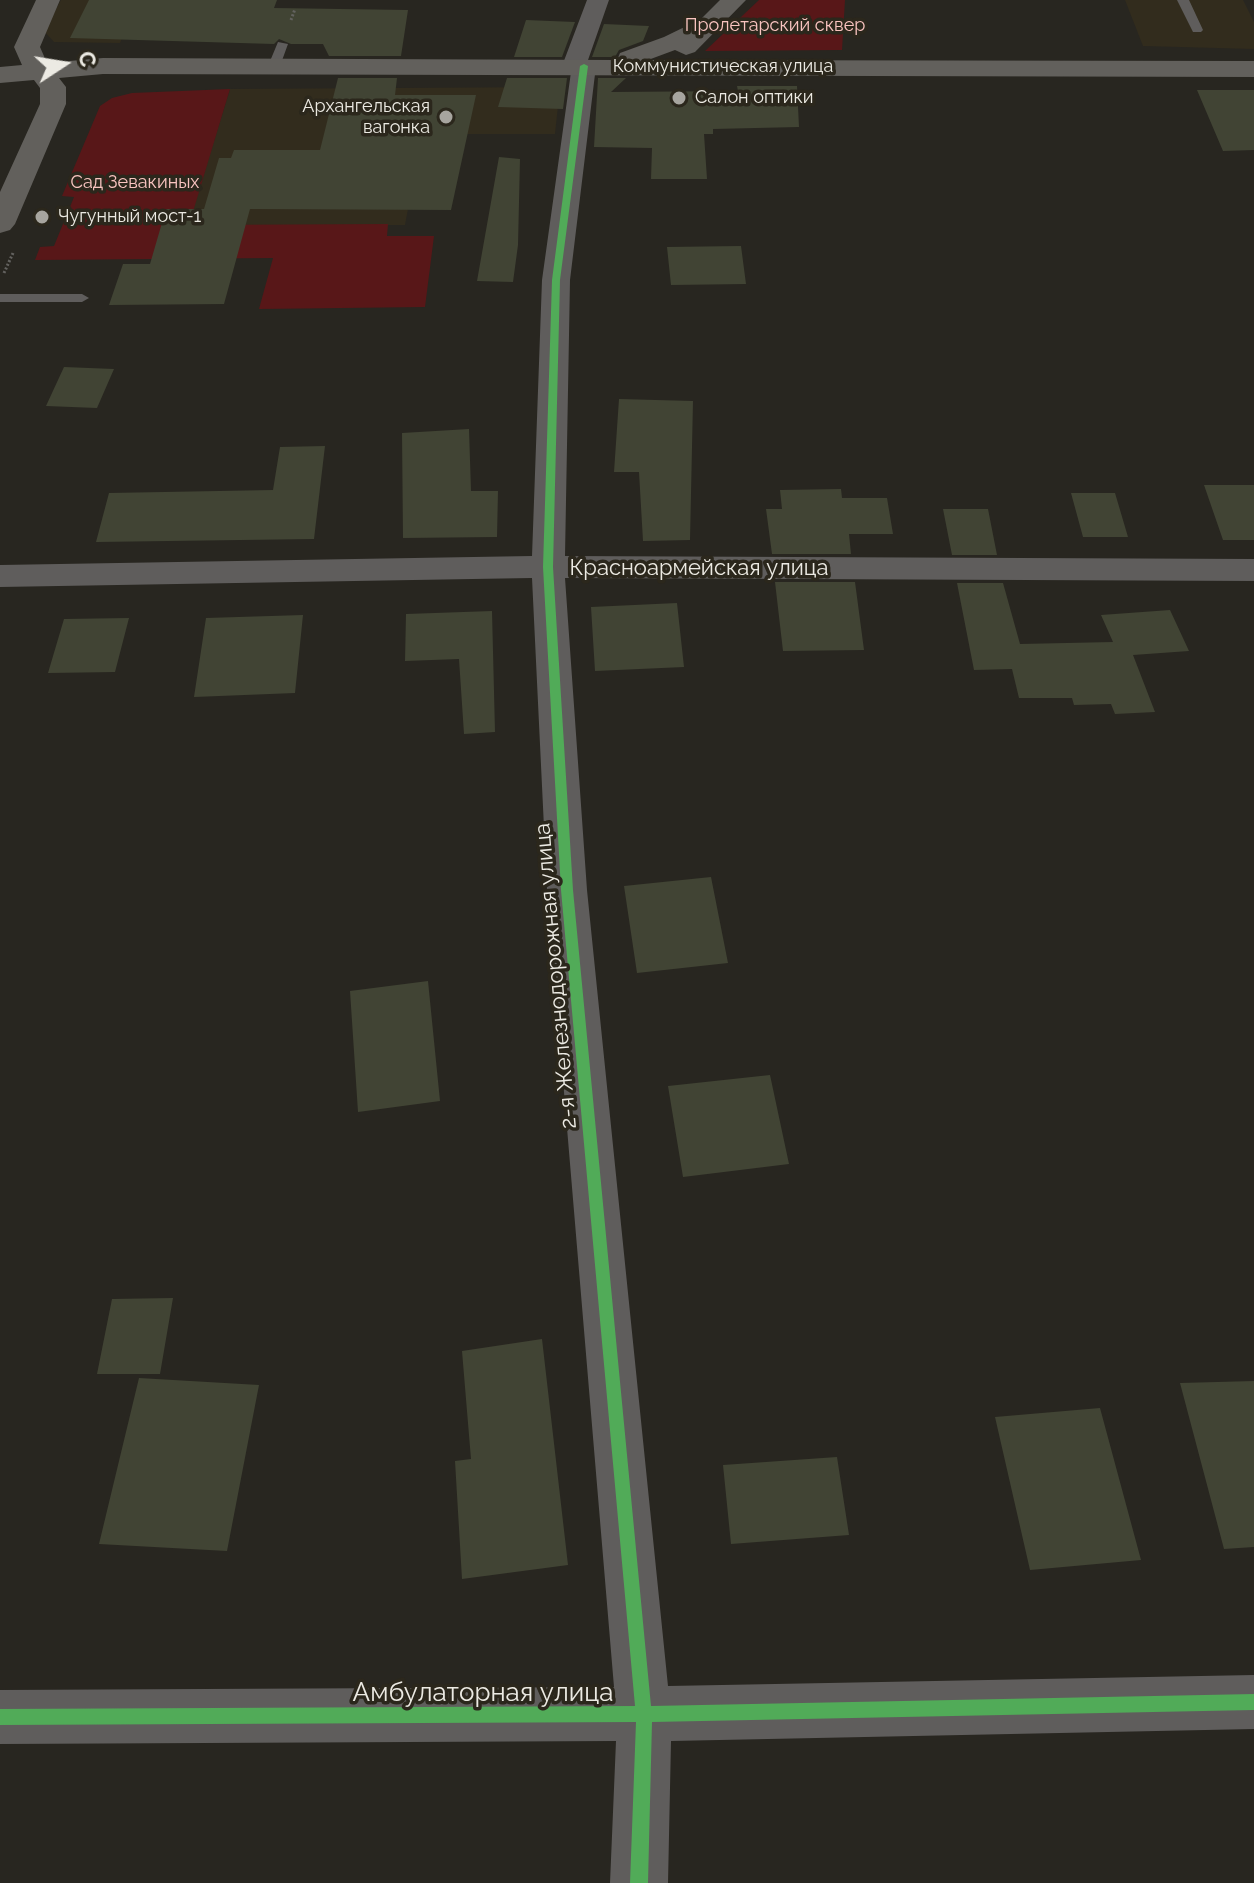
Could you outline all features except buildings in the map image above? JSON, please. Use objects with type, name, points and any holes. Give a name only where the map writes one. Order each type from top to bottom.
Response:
[{"type":"main road","points":[[0,224],[52,110],[53,87],[31,60],[27,47],[48,0]]},
{"type":"main road","points":[[714,68],[693,64],[681,57],[705,25],[734,0]]},
{"type":"main road","points":[[585,66],[656,49],[705,25]]},
{"type":"main road","name":"Коммунистическая улица","points":[[0,75],[278,55],[714,68],[1254,69]]},
{"type":"street","name":"2-я Железнодорожная улица","points":[[598,0],[570,151],[556,280],[548,567],[567,890],[644,1714],[639,1883]]},
{"type":"street","name":"Красноармейская улица","points":[[0,576],[548,567],[1254,570]]},
{"type":"street","name":"Амбулаторная улица","points":[[0,1717],[644,1714],[1254,1702]]},
{"type":"lane","points":[[1183,0],[1197,30]]},
{"type":"lane","points":[[0,298],[82,298]]},
{"type":"path","points":[[0,281],[14,252]]},
{"type":"shaded area","points":[[61,0],[139,0],[120,43],[54,42],[44,31]]},
{"type":"shaded area","points":[[1125,0],[1243,0],[1254,22],[1254,49],[1143,46]]},
{"type":"shaded area","points":[[560,87],[555,134],[422,134],[405,225],[188,225],[230,89]]},
{"type":"green space","name":"Пролетарский сквер","points":[[759,0],[845,0],[842,50],[705,51]]},
{"type":"green space","name":"Сад Зевакиных","points":[[230,89],[189,225],[388,224],[387,236],[434,236],[425,307],[259,309],[273,258],[35,260],[40,247],[54,246],[74,197],[62,196],[100,106],[112,98],[132,93]]},
{"type":"cycle path","points":[[584,66],[556,280],[548,567],[567,890],[644,1714],[639,1883]]},
{"type":"cycle path","points":[[0,1717],[644,1714],[1254,1702]]},
{"type":"place","name":"Салон оптики","points":[[679,98]]},
{"type":"place","name":"Архангельская вагонка","points":[[446,117]]},
{"type":"place","name":"Чугунный мост-1","points":[[42,217]]}]
